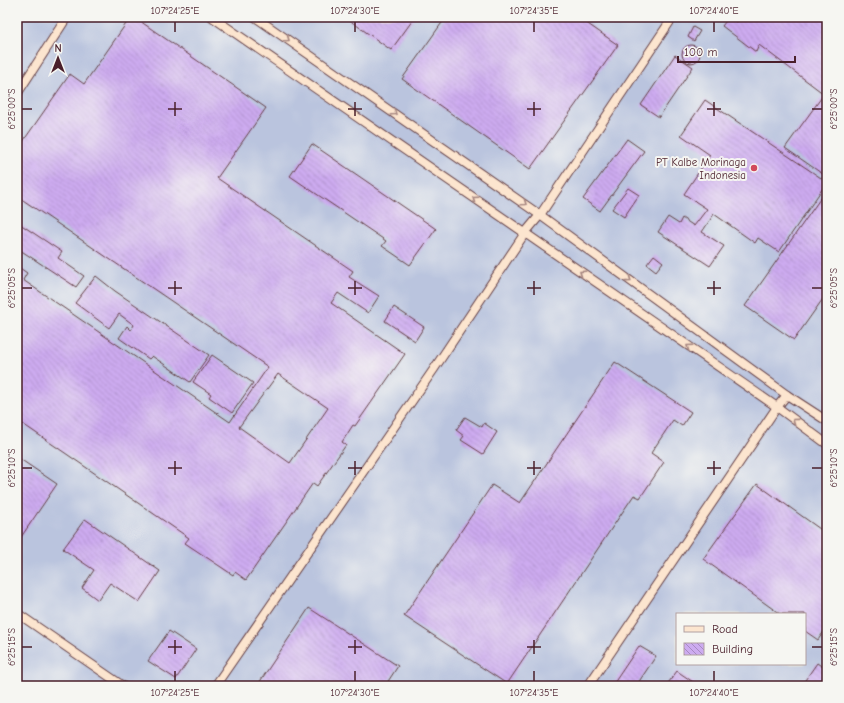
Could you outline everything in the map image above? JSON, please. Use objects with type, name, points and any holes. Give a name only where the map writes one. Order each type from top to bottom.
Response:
[{"type":"street","points":[[17,94],[67,17]]},
{"type":"street","points":[[212,17],[827,444]]},
{"type":"street","points":[[255,17],[540,214],[787,395],[827,421]]},
{"type":"street","points":[[215,686],[434,369],[673,17]]},
{"type":"street","points":[[588,686],[787,395]]},
{"type":"street","points":[[17,613],[123,686]]},
{"type":"shaded area","points":[[17,17],[827,17],[827,686],[25,686],[17,678]]},
{"type":"building","points":[[345,17],[415,17],[391,50]]},
{"type":"building","points":[[446,17],[578,17],[618,45],[530,169],[402,79]]},
{"type":"building","points":[[729,17],[737,22],[740,17],[827,17],[827,177],[785,148],[824,94],[759,45],[756,52],[722,26]]},
{"type":"building","points":[[130,18],[135,22],[137,19],[266,108],[217,178],[353,271],[349,277],[379,296],[368,313],[338,293],[331,303],[405,354],[355,426],[353,425],[342,442],[346,445],[317,486],[313,483],[246,580],[235,572],[233,575],[185,543],[189,538],[17,420],[17,266],[27,273],[23,280],[230,422],[268,367],[17,196],[17,150],[70,74],[84,84]],"holes":[[[278,374],[328,408],[290,463],[239,427]]]},
{"type":"building","points":[[693,27],[700,31],[694,41],[688,37]]},
{"type":"building","points":[[691,45],[697,48],[700,54],[697,60],[691,63],[685,60],[682,54],[685,48]]},
{"type":"building","points":[[675,55],[693,67],[659,117],[641,105]]},
{"type":"building","name":"PT Kalbe Morinaga Indonesia","points":[[705,100],[827,182],[779,252],[758,238],[755,243],[714,214],[702,232],[724,246],[710,266],[658,232],[668,217],[679,224],[682,218],[694,226],[707,209],[684,194],[710,155],[681,135]]},
{"type":"building","points":[[627,139],[644,151],[600,211],[583,199]]},
{"type":"building","points":[[312,144],[436,229],[410,265],[382,246],[386,241],[290,176]]},
{"type":"building","points":[[628,188],[639,195],[624,217],[612,209]]},
{"type":"building","points":[[827,189],[827,293],[794,340],[745,306]]},
{"type":"building","points":[[17,222],[62,252],[58,258],[84,276],[76,287],[17,248]]},
{"type":"building","points":[[654,255],[663,262],[656,271],[647,264]]},
{"type":"building","points":[[96,276],[115,291],[209,355],[190,382],[152,356],[149,359],[119,338],[127,326],[131,330],[134,325],[119,314],[109,328],[75,303]]},
{"type":"building","points":[[394,307],[424,327],[415,341],[385,321]]},
{"type":"building","points":[[212,355],[253,383],[232,413],[209,397],[211,394],[193,382]]},
{"type":"building","points":[[615,362],[691,412],[682,426],[673,420],[651,453],[664,462],[640,498],[634,495],[507,684],[404,616],[492,485],[520,503]]},
{"type":"building","points":[[465,417],[482,427],[484,423],[497,432],[483,454],[461,440],[464,436],[456,430]]},
{"type":"building","points":[[17,457],[57,484],[17,543]]},
{"type":"building","points":[[757,484],[827,534],[827,627],[818,640],[806,632],[806,613],[779,613],[703,559]]},
{"type":"building","points":[[85,519],[160,571],[139,602],[110,583],[98,600],[82,588],[94,570],[63,549]]},
{"type":"building","points":[[309,608],[398,666],[385,686],[257,686]]},
{"type":"building","points":[[169,631],[196,649],[176,679],[148,661]]},
{"type":"building","points":[[639,646],[656,656],[636,686],[612,686]]},
{"type":"building","points":[[817,663],[827,670],[827,686],[801,686]]},
{"type":"building","points":[[677,671],[699,686],[666,686]]},
{"type":"place","name":"PT Kalbe Morinaga Indonesia","points":[[754,168]]}]
